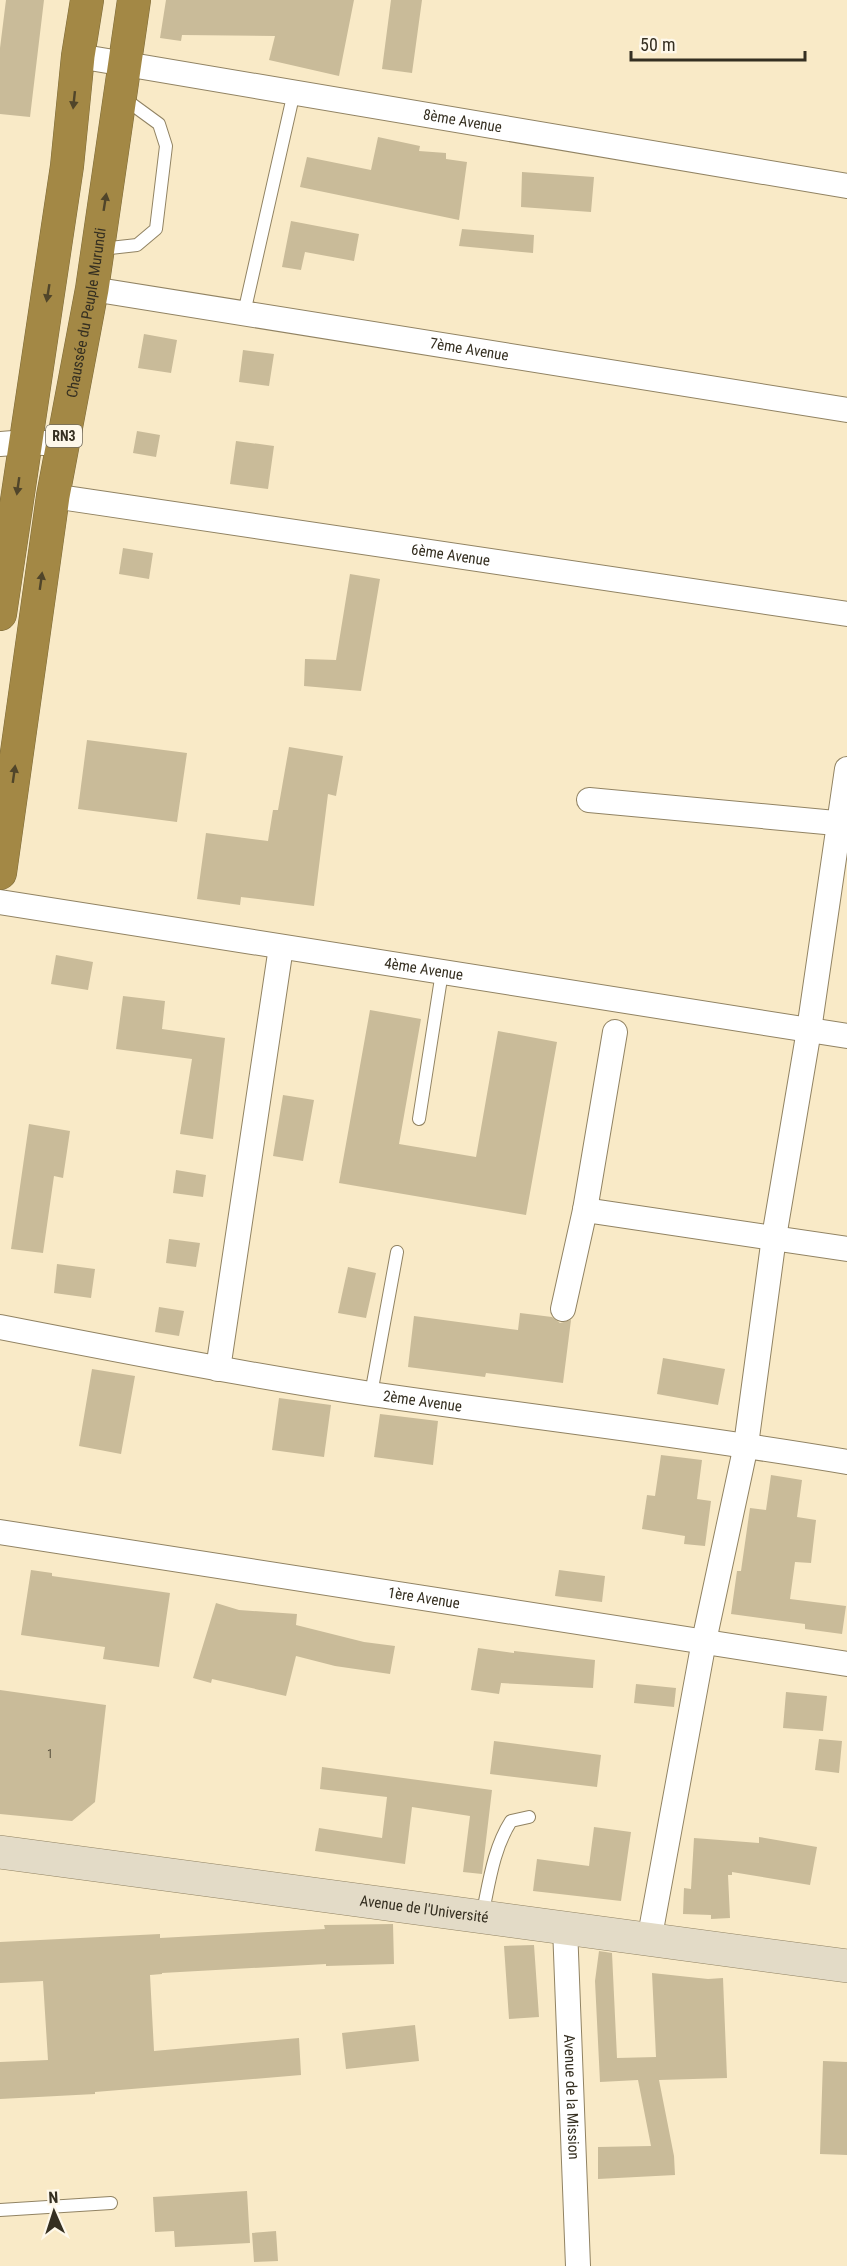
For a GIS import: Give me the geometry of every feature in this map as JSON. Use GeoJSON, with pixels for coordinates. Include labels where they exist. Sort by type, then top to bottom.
{"type":"FeatureCollection","features":[{"type":"Feature","properties":{"kind":"highway","name":"RN3"},"geometry":{"type":"LineString","coordinates":[[0,614],[13,443],[67,166],[78,56],[87,0]]}},
{"type":"Feature","properties":{"kind":"highway","name":"Chaussée du Peuple Murundi"},"geometry":{"type":"LineString","coordinates":[[0,873],[53,496],[92,289],[134,0]]}},
{"type":"Feature","properties":{"kind":"street","name":"8ème Avenue"},"geometry":{"type":"LineString","coordinates":[[78,56],[847,186]]}},
{"type":"Feature","properties":{"kind":"street","name":"7ème Avenue"},"geometry":{"type":"LineString","coordinates":[[92,289],[847,410]]}},
{"type":"Feature","properties":{"kind":"street"},"geometry":{"type":"LineString","coordinates":[[13,443],[62,444]]}},
{"type":"Feature","properties":{"kind":"street","name":"6ème Avenue"},"geometry":{"type":"LineString","coordinates":[[53,496],[847,614]]}},
{"type":"Feature","properties":{"kind":"street"},"geometry":{"type":"LineString","coordinates":[[649,1941],[704,1641],[746,1445],[774,1237],[844,824],[847,769]]}},
{"type":"Feature","properties":{"kind":"street"},"geometry":{"type":"LineString","coordinates":[[589,800],[844,824]]}},
{"type":"Feature","properties":{"kind":"street","name":"4ème Avenue"},"geometry":{"type":"LineString","coordinates":[[0,902],[847,1036]]}},
{"type":"Feature","properties":{"kind":"street"},"geometry":{"type":"LineString","coordinates":[[218,1369],[281,947]]}},
{"type":"Feature","properties":{"kind":"street"},"geometry":{"type":"LineString","coordinates":[[563,1309],[585,1210],[615,1032]]}},
{"type":"Feature","properties":{"kind":"street"},"geometry":{"type":"LineString","coordinates":[[585,1210],[847,1249]]}},
{"type":"Feature","properties":{"kind":"street","name":"2ème Avenue"},"geometry":{"type":"LineString","coordinates":[[0,1327],[218,1369],[371,1394],[746,1445],[847,1462]]}},
{"type":"Feature","properties":{"kind":"street","name":"1ère Avenue"},"geometry":{"type":"LineString","coordinates":[[0,1532],[847,1664]]}},
{"type":"Feature","properties":{"kind":"street","name":"Avenue de l'Université"},"geometry":{"type":"LineString","coordinates":[[0,1852],[847,1966]]}},
{"type":"Feature","properties":{"kind":"street","name":"Avenue de la Mission"},"geometry":{"type":"LineString","coordinates":[[565,1927],[578,2266]]}},
{"type":"Feature","properties":{"kind":"lane"},"geometry":{"type":"LineString","coordinates":[[244,313],[294,92]]}},
{"type":"Feature","properties":{"kind":"lane"},"geometry":{"type":"LineString","coordinates":[[98,250],[137,245],[156,229],[166,146],[159,124],[121,97]]}},
{"type":"Feature","properties":{"kind":"lane"},"geometry":{"type":"LineString","coordinates":[[420,1119],[442,972]]}},
{"type":"Feature","properties":{"kind":"lane"},"geometry":{"type":"LineString","coordinates":[[371,1394],[397,1252]]}},
{"type":"Feature","properties":{"kind":"lane"},"geometry":{"type":"LineString","coordinates":[[482,1916],[503,1833],[511,1821],[529,1817]]}},
{"type":"Feature","properties":{"kind":"lane"},"geometry":{"type":"LineString","coordinates":[[0,2210],[111,2203]]}},
{"type":"Feature","properties":{"kind":"building"},"geometry":{"type":"Polygon","coordinates":[[[6,0],[44,0],[30,117],[0,114],[0,48],[6,0]]]}},
{"type":"Feature","properties":{"kind":"building"},"geometry":{"type":"Polygon","coordinates":[[[166,0],[354,0],[339,76],[269,60],[275,36],[182,35],[181,41],[160,38],[166,0]]]}},
{"type":"Feature","properties":{"kind":"building"},"geometry":{"type":"Polygon","coordinates":[[[391,0],[422,0],[412,73],[382,69],[391,0]]]}},
{"type":"Feature","properties":{"kind":"building"},"geometry":{"type":"Polygon","coordinates":[[[378,137],[420,146],[419,151],[446,153],[446,159],[467,162],[459,220],[300,187],[307,157],[371,170],[378,137]]]}},
{"type":"Feature","properties":{"kind":"building"},"geometry":{"type":"Polygon","coordinates":[[[522,172],[594,177],[591,212],[521,207],[522,172]]]}},
{"type":"Feature","properties":{"kind":"building"},"geometry":{"type":"Polygon","coordinates":[[[291,221],[359,234],[354,261],[305,252],[301,270],[282,267],[291,221]]]}},
{"type":"Feature","properties":{"kind":"building"},"geometry":{"type":"Polygon","coordinates":[[[462,229],[534,235],[533,253],[459,246],[462,229]]]}},
{"type":"Feature","properties":{"kind":"building"},"geometry":{"type":"Polygon","coordinates":[[[144,334],[177,340],[171,373],[138,368],[144,334]]]}},
{"type":"Feature","properties":{"kind":"building"},"geometry":{"type":"Polygon","coordinates":[[[243,350],[274,354],[269,386],[239,382],[243,350]]]}},
{"type":"Feature","properties":{"kind":"building"},"geometry":{"type":"Polygon","coordinates":[[[137,431],[160,435],[156,457],[133,453],[137,431]]]}},
{"type":"Feature","properties":{"kind":"building"},"geometry":{"type":"Polygon","coordinates":[[[236,441],[274,446],[268,489],[230,484],[236,441]]]}},
{"type":"Feature","properties":{"kind":"building"},"geometry":{"type":"Polygon","coordinates":[[[123,548],[153,553],[149,579],[119,574],[123,548]]]}},
{"type":"Feature","properties":{"kind":"building"},"geometry":{"type":"Polygon","coordinates":[[[350,574],[380,579],[361,691],[304,686],[305,659],[336,660],[350,574]]]}},
{"type":"Feature","properties":{"kind":"building"},"geometry":{"type":"Polygon","coordinates":[[[87,740],[187,753],[177,822],[78,809],[87,740]]]}},
{"type":"Feature","properties":{"kind":"building"},"geometry":{"type":"Polygon","coordinates":[[[289,747],[343,756],[336,796],[328,794],[314,906],[241,897],[240,905],[197,899],[206,833],[268,841],[273,810],[278,810],[289,747]]]}},
{"type":"Feature","properties":{"kind":"building"},"geometry":{"type":"Polygon","coordinates":[[[56,955],[93,962],[88,990],[51,984],[56,955]]]}},
{"type":"Feature","properties":{"kind":"building"},"geometry":{"type":"Polygon","coordinates":[[[123,996],[165,1001],[162,1029],[225,1038],[213,1139],[180,1134],[192,1059],[116,1049],[123,996]]]}},
{"type":"Feature","properties":{"kind":"building"},"geometry":{"type":"Polygon","coordinates":[[[370,1010],[421,1019],[399,1144],[476,1157],[498,1031],[557,1042],[526,1215],[339,1183],[370,1010]]]}},
{"type":"Feature","properties":{"kind":"building"},"geometry":{"type":"Polygon","coordinates":[[[283,1095],[314,1100],[303,1161],[273,1156],[283,1095]]]}},
{"type":"Feature","properties":{"kind":"building"},"geometry":{"type":"Polygon","coordinates":[[[29,1124],[70,1131],[63,1178],[54,1176],[43,1253],[11,1249],[29,1124]]]}},
{"type":"Feature","properties":{"kind":"building"},"geometry":{"type":"Polygon","coordinates":[[[176,1170],[206,1175],[203,1197],[173,1193],[176,1170]]]}},
{"type":"Feature","properties":{"kind":"building"},"geometry":{"type":"Polygon","coordinates":[[[169,1239],[200,1243],[196,1267],[166,1263],[169,1239]]]}},
{"type":"Feature","properties":{"kind":"building"},"geometry":{"type":"Polygon","coordinates":[[[57,1264],[95,1269],[91,1298],[54,1293],[57,1264]]]}},
{"type":"Feature","properties":{"kind":"building"},"geometry":{"type":"Polygon","coordinates":[[[348,1267],[376,1273],[366,1318],[338,1313],[348,1267]]]}},
{"type":"Feature","properties":{"kind":"building"},"geometry":{"type":"Polygon","coordinates":[[[159,1307],[184,1311],[179,1336],[155,1332],[159,1307]]]}},
{"type":"Feature","properties":{"kind":"building"},"geometry":{"type":"Polygon","coordinates":[[[520,1313],[552,1317],[560,1323],[571,1320],[563,1383],[486,1373],[485,1377],[408,1367],[414,1316],[518,1330],[520,1313]]]}},
{"type":"Feature","properties":{"kind":"building"},"geometry":{"type":"Polygon","coordinates":[[[663,1358],[725,1369],[718,1405],[657,1394],[663,1358]]]}},
{"type":"Feature","properties":{"kind":"building"},"geometry":{"type":"Polygon","coordinates":[[[92,1369],[135,1376],[121,1454],[79,1446],[92,1369]]]}},
{"type":"Feature","properties":{"kind":"building"},"geometry":{"type":"Polygon","coordinates":[[[279,1398],[331,1405],[324,1457],[272,1450],[279,1398]]]}},
{"type":"Feature","properties":{"kind":"building"},"geometry":{"type":"Polygon","coordinates":[[[380,1414],[438,1421],[433,1465],[374,1457],[380,1414]]]}},
{"type":"Feature","properties":{"kind":"building"},"geometry":{"type":"Polygon","coordinates":[[[661,1455],[702,1460],[697,1499],[711,1501],[705,1546],[684,1544],[685,1536],[642,1529],[647,1495],[655,1496],[661,1455]]]}},
{"type":"Feature","properties":{"kind":"building"},"geometry":{"type":"Polygon","coordinates":[[[771,1475],[802,1480],[797,1517],[816,1520],[811,1563],[795,1562],[790,1599],[846,1606],[842,1634],[805,1629],[805,1624],[731,1614],[737,1571],[741,1571],[750,1508],[766,1510],[771,1475]]]}},
{"type":"Feature","properties":{"kind":"building"},"geometry":{"type":"Polygon","coordinates":[[[31,1570],[52,1573],[52,1576],[170,1593],[159,1667],[103,1659],[105,1647],[21,1635],[31,1570]]]}},
{"type":"Feature","properties":{"kind":"building"},"geometry":{"type":"Polygon","coordinates":[[[559,1570],[605,1576],[602,1602],[555,1596],[559,1570]]]}},
{"type":"Feature","properties":{"kind":"building"},"geometry":{"type":"Polygon","coordinates":[[[216,1603],[239,1610],[297,1614],[296,1625],[364,1642],[395,1646],[390,1674],[335,1666],[296,1656],[286,1696],[212,1679],[211,1683],[193,1678],[216,1603]]]}},
{"type":"Feature","properties":{"kind":"building"},"geometry":{"type":"Polygon","coordinates":[[[478,1648],[595,1660],[593,1688],[501,1683],[499,1694],[471,1690],[478,1648]]]}},
{"type":"Feature","properties":{"kind":"building"},"geometry":{"type":"Polygon","coordinates":[[[636,1684],[676,1688],[674,1707],[634,1703],[636,1684]]]}},
{"type":"Feature","properties":{"kind":"building"},"geometry":{"type":"Polygon","coordinates":[[[0,1690],[106,1705],[95,1802],[72,1821],[0,1814],[0,1690]]]}},
{"type":"Feature","properties":{"kind":"building"},"geometry":{"type":"Polygon","coordinates":[[[786,1692],[827,1696],[823,1731],[783,1728],[786,1692]]]}},
{"type":"Feature","properties":{"kind":"building"},"geometry":{"type":"Polygon","coordinates":[[[819,1739],[842,1741],[839,1773],[815,1770],[819,1739]]]}},
{"type":"Feature","properties":{"kind":"building"},"geometry":{"type":"Polygon","coordinates":[[[494,1741],[601,1755],[597,1787],[490,1774],[494,1741]]]}},
{"type":"Feature","properties":{"kind":"building"},"geometry":{"type":"Polygon","coordinates":[[[322,1767],[492,1790],[482,1874],[463,1872],[470,1816],[412,1807],[405,1864],[315,1851],[319,1828],[382,1838],[387,1797],[320,1789],[322,1767]]]}},
{"type":"Feature","properties":{"kind":"building"},"geometry":{"type":"Polygon","coordinates":[[[594,1827],[631,1832],[621,1901],[533,1891],[537,1859],[589,1866],[594,1827]]]}},
{"type":"Feature","properties":{"kind":"building"},"geometry":{"type":"Polygon","coordinates":[[[759,1837],[817,1847],[810,1885],[732,1872],[732,1875],[728,1875],[730,1918],[711,1919],[711,1915],[683,1914],[684,1888],[691,1889],[694,1838],[759,1843],[759,1837]]]}},
{"type":"Feature","properties":{"kind":"building"},"geometry":{"type":"Polygon","coordinates":[[[393,1924],[394,1964],[326,1966],[326,1964],[150,1975],[154,2051],[299,2038],[301,2075],[95,2092],[95,2094],[0,2099],[0,2062],[48,2060],[43,1981],[0,1983],[0,1942],[160,1934],[160,1938],[325,1929],[324,1925],[393,1924]]]}},
{"type":"Feature","properties":{"kind":"building"},"geometry":{"type":"Polygon","coordinates":[[[534,1945],[539,2017],[509,2019],[504,1946],[534,1945]]]}},
{"type":"Feature","properties":{"kind":"building"},"geometry":{"type":"Polygon","coordinates":[[[599,1951],[612,1953],[617,2058],[656,2057],[652,1973],[708,1979],[723,1978],[727,2078],[659,2080],[674,2156],[675,2175],[598,2179],[598,2147],[651,2146],[638,2080],[600,2082],[595,1981],[599,1951]]]}},
{"type":"Feature","properties":{"kind":"building"},"geometry":{"type":"Polygon","coordinates":[[[415,2025],[419,2061],[346,2069],[342,2033],[415,2025]]]}},
{"type":"Feature","properties":{"kind":"building"},"geometry":{"type":"Polygon","coordinates":[[[823,2061],[847,2062],[847,2155],[820,2154],[823,2061]]]}},
{"type":"Feature","properties":{"kind":"building"},"geometry":{"type":"Polygon","coordinates":[[[247,2191],[250,2243],[175,2247],[174,2231],[155,2232],[153,2197],[247,2191]]]}},
{"type":"Feature","properties":{"kind":"building"},"geometry":{"type":"Polygon","coordinates":[[[276,2231],[278,2261],[254,2262],[252,2233],[276,2231]]]}}]}
